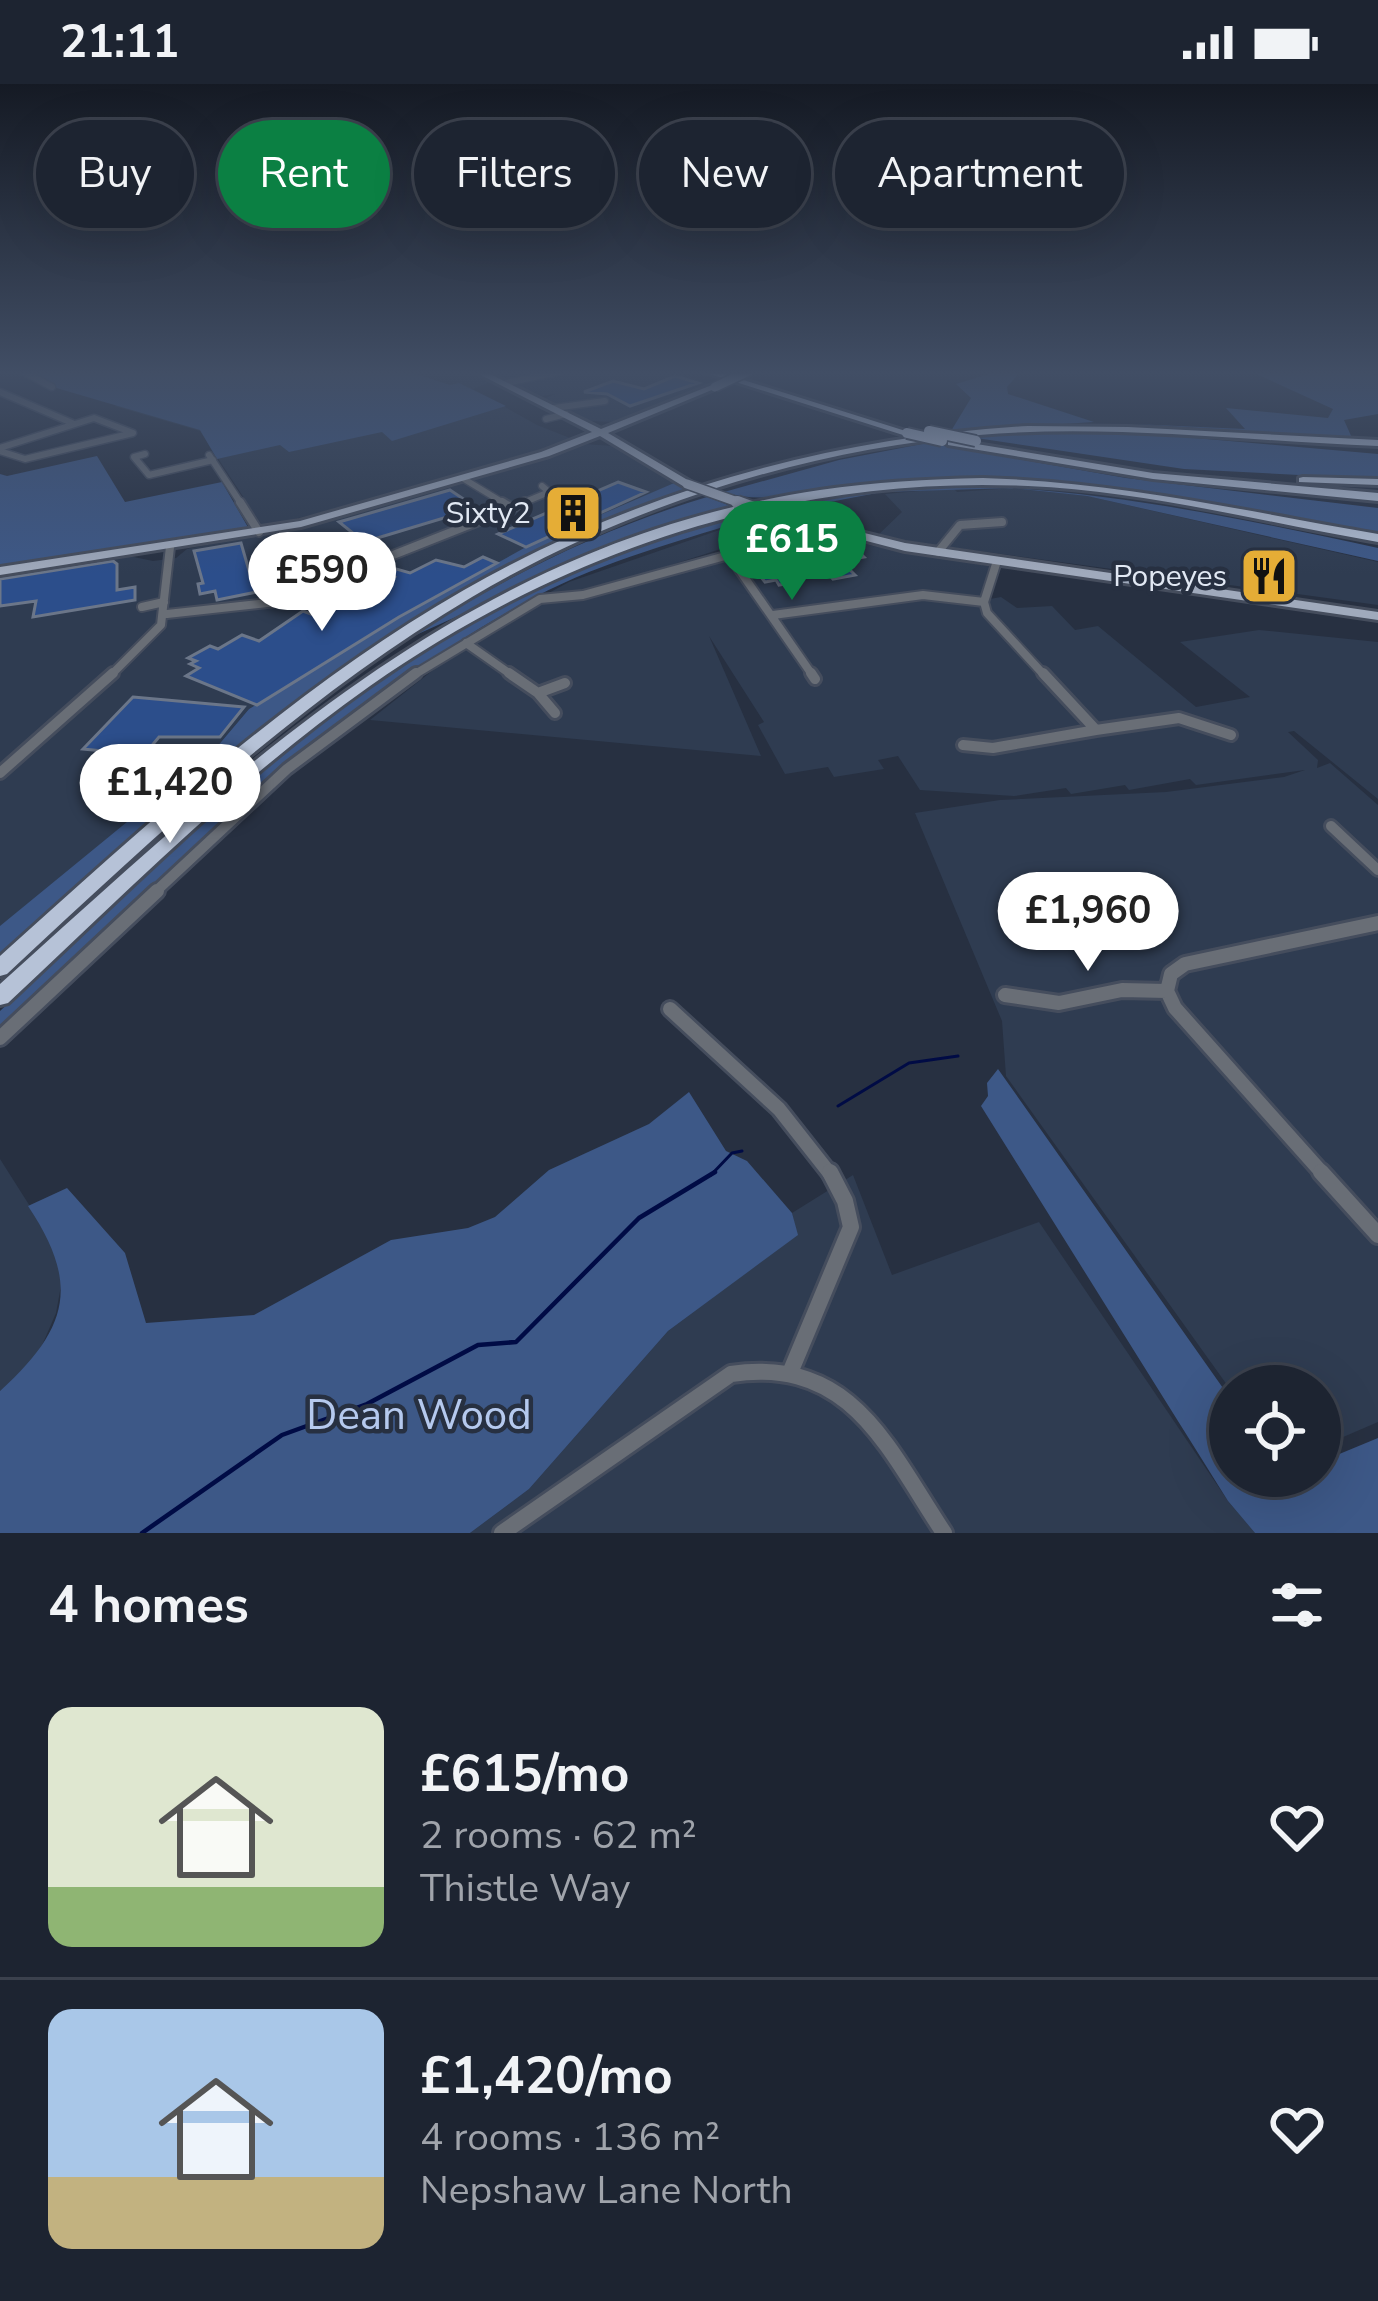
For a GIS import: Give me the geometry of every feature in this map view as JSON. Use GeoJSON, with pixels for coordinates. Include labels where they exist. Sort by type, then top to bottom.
{"type":"FeatureCollection","features":[{"type":"Feature","properties":{"kind":"highway"},"geometry":{"type":"LineString","coordinates":[[933,439],[1154,479],[1378,493]]}},
{"type":"Feature","properties":{"kind":"highway"},"geometry":{"type":"LineString","coordinates":[[0,968],[320,694],[470,592],[557,550],[716,489],[877,447],[948,439]]}},
{"type":"Feature","properties":{"kind":"highway"},"geometry":{"type":"LineString","coordinates":[[962,439],[1154,471],[1378,493]]}},
{"type":"Feature","properties":{"kind":"highway"},"geometry":{"type":"LineString","coordinates":[[1259,439],[1378,447]]}},
{"type":"Feature","properties":{"kind":"highway"},"geometry":{"type":"LineString","coordinates":[[0,997],[273,754],[366,681],[501,601],[656,531],[767,500],[897,482],[1053,484],[1378,542]]}},
{"type":"Feature","properties":{"kind":"main road"},"geometry":{"type":"LineString","coordinates":[[0,571],[259,532],[464,479],[586,439]]}},
{"type":"Feature","properties":{"kind":"main road"},"geometry":{"type":"LineString","coordinates":[[610,439],[687,484],[759,510],[938,552],[1378,612]]}},
{"type":"Feature","properties":{"kind":"main road"},"geometry":{"type":"LineString","coordinates":[[569,445],[621,445]]}},
{"type":"Feature","properties":{"kind":"street"},"geometry":{"type":"LineString","coordinates":[[0,449],[29,439]]}},
{"type":"Feature","properties":{"kind":"street"},"geometry":{"type":"LineString","coordinates":[[0,449],[25,459],[110,439]]}},
{"type":"Feature","properties":{"kind":"street"},"geometry":{"type":"LineString","coordinates":[[145,454],[134,457],[152,478],[211,457],[259,532]]}},
{"type":"Feature","properties":{"kind":"street"},"geometry":{"type":"LineString","coordinates":[[464,479],[512,508]]}},
{"type":"Feature","properties":{"kind":"street"},"geometry":{"type":"LineString","coordinates":[[142,607],[264,607],[304,599],[382,559],[549,492],[542,486]]}},
{"type":"Feature","properties":{"kind":"street"},"geometry":{"type":"LineString","coordinates":[[0,1038],[287,769],[378,698],[466,643],[541,599],[584,596],[729,555],[817,522],[849,524]]}},
{"type":"Feature","properties":{"kind":"street"},"geometry":{"type":"LineString","coordinates":[[938,552],[959,525],[996,524]]}},
{"type":"Feature","properties":{"kind":"street"},"geometry":{"type":"LineString","coordinates":[[0,773],[6,762],[100,680],[142,651],[166,608],[163,574],[170,547]]}},
{"type":"Feature","properties":{"kind":"street"},"geometry":{"type":"LineString","coordinates":[[729,555],[814,679]]}},
{"type":"Feature","properties":{"kind":"street"},"geometry":{"type":"LineString","coordinates":[[997,561],[984,602],[987,613],[1096,730]]}},
{"type":"Feature","properties":{"kind":"street"},"geometry":{"type":"LineString","coordinates":[[773,615],[923,595],[984,602]]}},
{"type":"Feature","properties":{"kind":"street"},"geometry":{"type":"LineString","coordinates":[[466,643],[538,693],[554,712]]}},
{"type":"Feature","properties":{"kind":"street"},"geometry":{"type":"LineString","coordinates":[[538,693],[566,683]]}},
{"type":"Feature","properties":{"kind":"street"},"geometry":{"type":"LineString","coordinates":[[963,745],[993,748],[1179,718],[1231,735]]}},
{"type":"Feature","properties":{"kind":"street"},"geometry":{"type":"LineString","coordinates":[[1331,826],[1378,871]]}},
{"type":"Feature","properties":{"kind":"street"},"geometry":{"type":"LineString","coordinates":[[1378,923],[1185,964],[1171,974],[1166,991],[1175,1008],[1378,1234]]}},
{"type":"Feature","properties":{"kind":"street"},"geometry":{"type":"LineString","coordinates":[[1005,994],[1059,1003],[1122,990],[1166,991]]}},
{"type":"Feature","properties":{"kind":"street"},"geometry":{"type":"LineString","coordinates":[[670,1010],[719,1048],[827,1165],[851,1207],[851,1227],[792,1368]]}},
{"type":"Feature","properties":{"kind":"street"},"geometry":{"type":"LineString","coordinates":[[502,1533],[731,1374],[751,1368],[792,1368],[820,1379],[846,1398],[944,1533]]}},
{"type":"Feature","properties":{"kind":"shaded area"},"geometry":{"type":"Polygon","coordinates":[[[205,439],[575,440],[410,490],[263,527],[205,439]]]}},
{"type":"Feature","properties":{"kind":"shaded area"},"geometry":{"type":"Polygon","coordinates":[[[584,444],[613,446],[674,483],[458,582],[249,709],[188,781],[0,927],[0,576],[129,556],[153,561],[176,558],[187,549],[346,516],[584,444]]]}},
{"type":"Feature","properties":{"kind":"shaded area"},"geometry":{"type":"Polygon","coordinates":[[[953,488],[957,492],[1012,488],[1087,496],[1378,562],[1378,605],[876,537],[902,512],[885,494],[953,488]]]}},
{"type":"Feature","properties":{"kind":"shaded area"},"geometry":{"type":"Polygon","coordinates":[[[760,516],[783,529],[671,565],[673,572],[814,529],[873,546],[999,568],[990,599],[1001,597],[1017,608],[1052,606],[1075,630],[1098,626],[1196,707],[1250,697],[1180,642],[1259,630],[1378,642],[1378,799],[1294,731],[1288,732],[1318,760],[1317,768],[1330,763],[1378,805],[1378,1422],[1341,1438],[1341,1365],[1213,1365],[1006,1076],[1002,1021],[915,813],[1000,800],[1166,792],[1284,777],[1305,770],[1196,785],[1190,779],[1129,790],[1125,785],[1071,794],[1066,788],[1014,796],[920,790],[898,756],[878,760],[884,769],[834,777],[828,767],[785,774],[758,725],[764,722],[709,636],[761,756],[370,720],[490,625],[569,582],[760,516]]]}},
{"type":"Feature","properties":{"kind":"shaded area"},"geometry":{"type":"Polygon","coordinates":[[[0,1159],[52,1241],[63,1275],[56,1313],[37,1357],[0,1391],[0,1159]]]}},
{"type":"Feature","properties":{"kind":"shaded area"},"geometry":{"type":"Polygon","coordinates":[[[853,1175],[892,1275],[1039,1222],[1209,1473],[1209,1497],[1225,1497],[1255,1533],[470,1533],[529,1489],[668,1331],[797,1235],[792,1213],[853,1175]]]}},
{"type":"Feature","properties":{"kind":"green space"},"geometry":{"type":"Polygon","coordinates":[[[205,439],[351,439],[289,452],[280,445],[217,459],[205,439]]]}},
{"type":"Feature","properties":{"kind":"green space"},"geometry":{"type":"Polygon","coordinates":[[[981,439],[1202,439],[1378,454],[1378,479],[1184,469],[981,439]]]}},
{"type":"Feature","properties":{"kind":"green space"},"geometry":{"type":"Polygon","coordinates":[[[927,443],[1126,478],[1378,508],[1378,535],[1188,500],[1045,482],[916,479],[777,497],[724,492],[839,460],[927,443]]]}},
{"type":"Feature","properties":{"kind":"green space"},"geometry":{"type":"Polygon","coordinates":[[[97,456],[125,502],[222,482],[249,529],[0,567],[0,474],[97,456]]]}},
{"type":"Feature","properties":{"kind":"green space"},"geometry":{"type":"Polygon","coordinates":[[[674,483],[692,492],[492,576],[340,669],[223,761],[0,958],[0,926],[177,781],[188,781],[249,709],[526,547],[674,483]]]}},
{"type":"Feature","properties":{"kind":"green space"},"geometry":{"type":"Polygon","coordinates":[[[924,485],[1009,488],[882,492],[783,511],[766,506],[924,485]]]}},
{"type":"Feature","properties":{"kind":"green space"},"geometry":{"type":"Polygon","coordinates":[[[1020,489],[1096,496],[1152,504],[1264,524],[1378,548],[1378,561],[1087,496],[1020,489]]]}},
{"type":"Feature","properties":{"kind":"green space"},"geometry":{"type":"Polygon","coordinates":[[[707,497],[731,506],[609,548],[407,639],[552,558],[628,524],[707,497]]]}},
{"type":"Feature","properties":{"kind":"green space"},"geometry":{"type":"Polygon","coordinates":[[[744,511],[758,516],[617,561],[535,597],[389,689],[254,797],[0,1033],[0,1011],[205,820],[368,688],[464,628],[541,588],[661,538],[744,511]]]}},
{"type":"Feature","properties":{"kind":"green space"},"geometry":{"type":"Polygon","coordinates":[[[998,1069],[1209,1368],[1209,1471],[981,1106],[988,1096],[987,1083],[998,1069]]]}},
{"type":"Feature","properties":{"kind":"green space","name":"Dean Wood"},"geometry":{"type":"Polygon","coordinates":[[[689,1092],[726,1151],[747,1161],[792,1213],[798,1235],[668,1331],[529,1489],[470,1533],[0,1533],[0,1391],[41,1347],[59,1305],[56,1260],[28,1206],[67,1188],[125,1253],[146,1323],[254,1315],[391,1240],[468,1228],[495,1217],[549,1170],[649,1124],[689,1092]]]}},
{"type":"Feature","properties":{"kind":"green space"},"geometry":{"type":"Polygon","coordinates":[[[1378,1438],[1378,1533],[1255,1533],[1225,1497],[1341,1497],[1341,1453],[1378,1438]]]}},
{"type":"Feature","properties":{"kind":"building","name":"Sixty2"},"geometry":{"type":"Polygon","coordinates":[[[618,482],[646,492],[526,547],[498,534],[618,482]]]}},
{"type":"Feature","properties":{"kind":"building"},"geometry":{"type":"Polygon","coordinates":[[[450,490],[477,508],[364,542],[339,522],[450,490]]]}},
{"type":"Feature","properties":{"kind":"building"},"geometry":{"type":"Polygon","coordinates":[[[241,543],[250,574],[304,563],[311,581],[217,600],[215,591],[200,594],[198,584],[203,583],[194,551],[241,543]]]}},
{"type":"Feature","properties":{"kind":"building"},"geometry":{"type":"Polygon","coordinates":[[[852,545],[864,557],[841,561],[855,575],[833,579],[825,570],[792,575],[798,582],[779,585],[776,580],[765,582],[752,566],[761,564],[757,559],[852,545]]]}},
{"type":"Feature","properties":{"kind":"building"},"geometry":{"type":"Polygon","coordinates":[[[483,557],[497,563],[257,705],[186,676],[199,668],[188,658],[210,646],[218,649],[242,635],[259,641],[303,611],[311,614],[332,602],[341,606],[369,592],[394,577],[383,573],[393,568],[410,573],[436,560],[464,567],[483,557]]]}},
{"type":"Feature","properties":{"kind":"building"},"geometry":{"type":"Polygon","coordinates":[[[113,561],[117,590],[135,587],[135,600],[33,617],[36,601],[0,606],[0,579],[113,561]]]}},
{"type":"Feature","properties":{"kind":"building"},"geometry":{"type":"Polygon","coordinates":[[[133,697],[244,707],[220,737],[159,737],[144,755],[83,749],[133,697]]]}},
{"type":"Feature","properties":{"kind":"waterway"},"geometry":{"type":"LineString","coordinates":[[838,1106],[909,1063],[958,1056]]}},
{"type":"Feature","properties":{"kind":"waterway"},"geometry":{"type":"LineString","coordinates":[[712,1174],[732,1153],[742,1151]]}},
{"type":"Feature","properties":{"kind":"waterway"},"geometry":{"type":"LineString","coordinates":[[142,1533],[282,1435],[367,1404],[478,1345],[516,1342],[639,1218],[712,1174]]}},
{"type":"Feature","properties":{"kind":"place","name":"Sixty2"},"geometry":{"type":"Point","coordinates":[573,513]}},
{"type":"Feature","properties":{"kind":"place","name":"Popeyes"},"geometry":{"type":"Point","coordinates":[1269,576]}}]}
